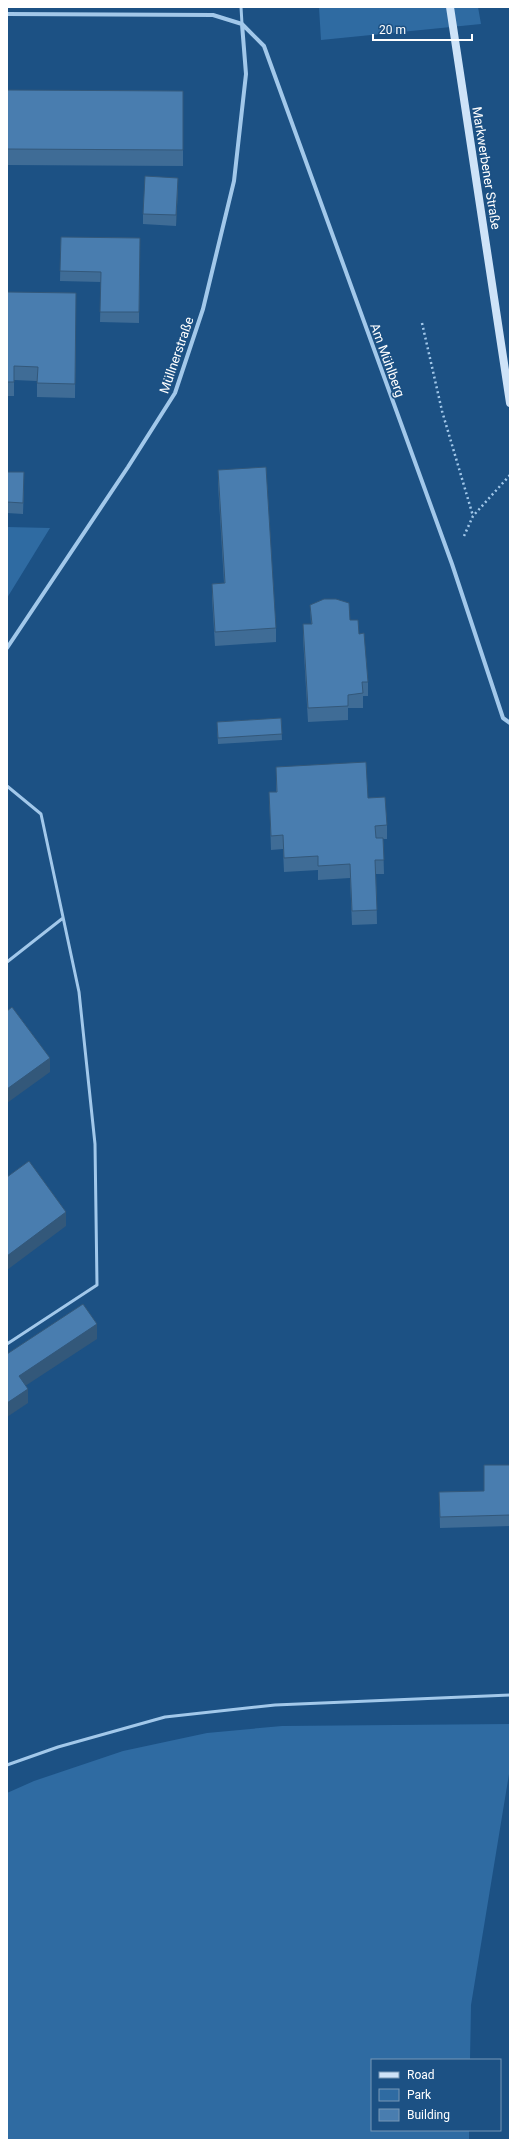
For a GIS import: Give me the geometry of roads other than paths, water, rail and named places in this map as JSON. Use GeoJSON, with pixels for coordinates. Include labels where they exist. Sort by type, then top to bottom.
{"type":"FeatureCollection","features":[{"type":"Feature","properties":{"kind":"main road","name":"Markwerbener Straße"},"geometry":{"type":"LineString","coordinates":[[450,7],[510,403]]}},
{"type":"Feature","properties":{"kind":"street"},"geometry":{"type":"LineString","coordinates":[[7,14],[213,15],[242,24]]}},
{"type":"Feature","properties":{"kind":"street","name":"Am Mühlberg"},"geometry":{"type":"LineString","coordinates":[[242,24],[264,46],[452,564],[503,718],[510,723]]}},
{"type":"Feature","properties":{"kind":"street","name":"Müllnerstraße"},"geometry":{"type":"LineString","coordinates":[[7,648],[128,468],[175,393],[203,309],[234,181],[246,74],[242,24]]}},
{"type":"Feature","properties":{"kind":"lane"},"geometry":{"type":"LineString","coordinates":[[241,7],[242,24]]}},
{"type":"Feature","properties":{"kind":"lane"},"geometry":{"type":"LineString","coordinates":[[7,786],[41,814],[79,992],[95,1144],[97,1285],[7,1344]]}},
{"type":"Feature","properties":{"kind":"lane"},"geometry":{"type":"LineString","coordinates":[[7,962],[64,918]]}},
{"type":"Feature","properties":{"kind":"lane"},"geometry":{"type":"LineString","coordinates":[[7,1765],[58,1747],[165,1717],[275,1705],[510,1695]]}}]}
